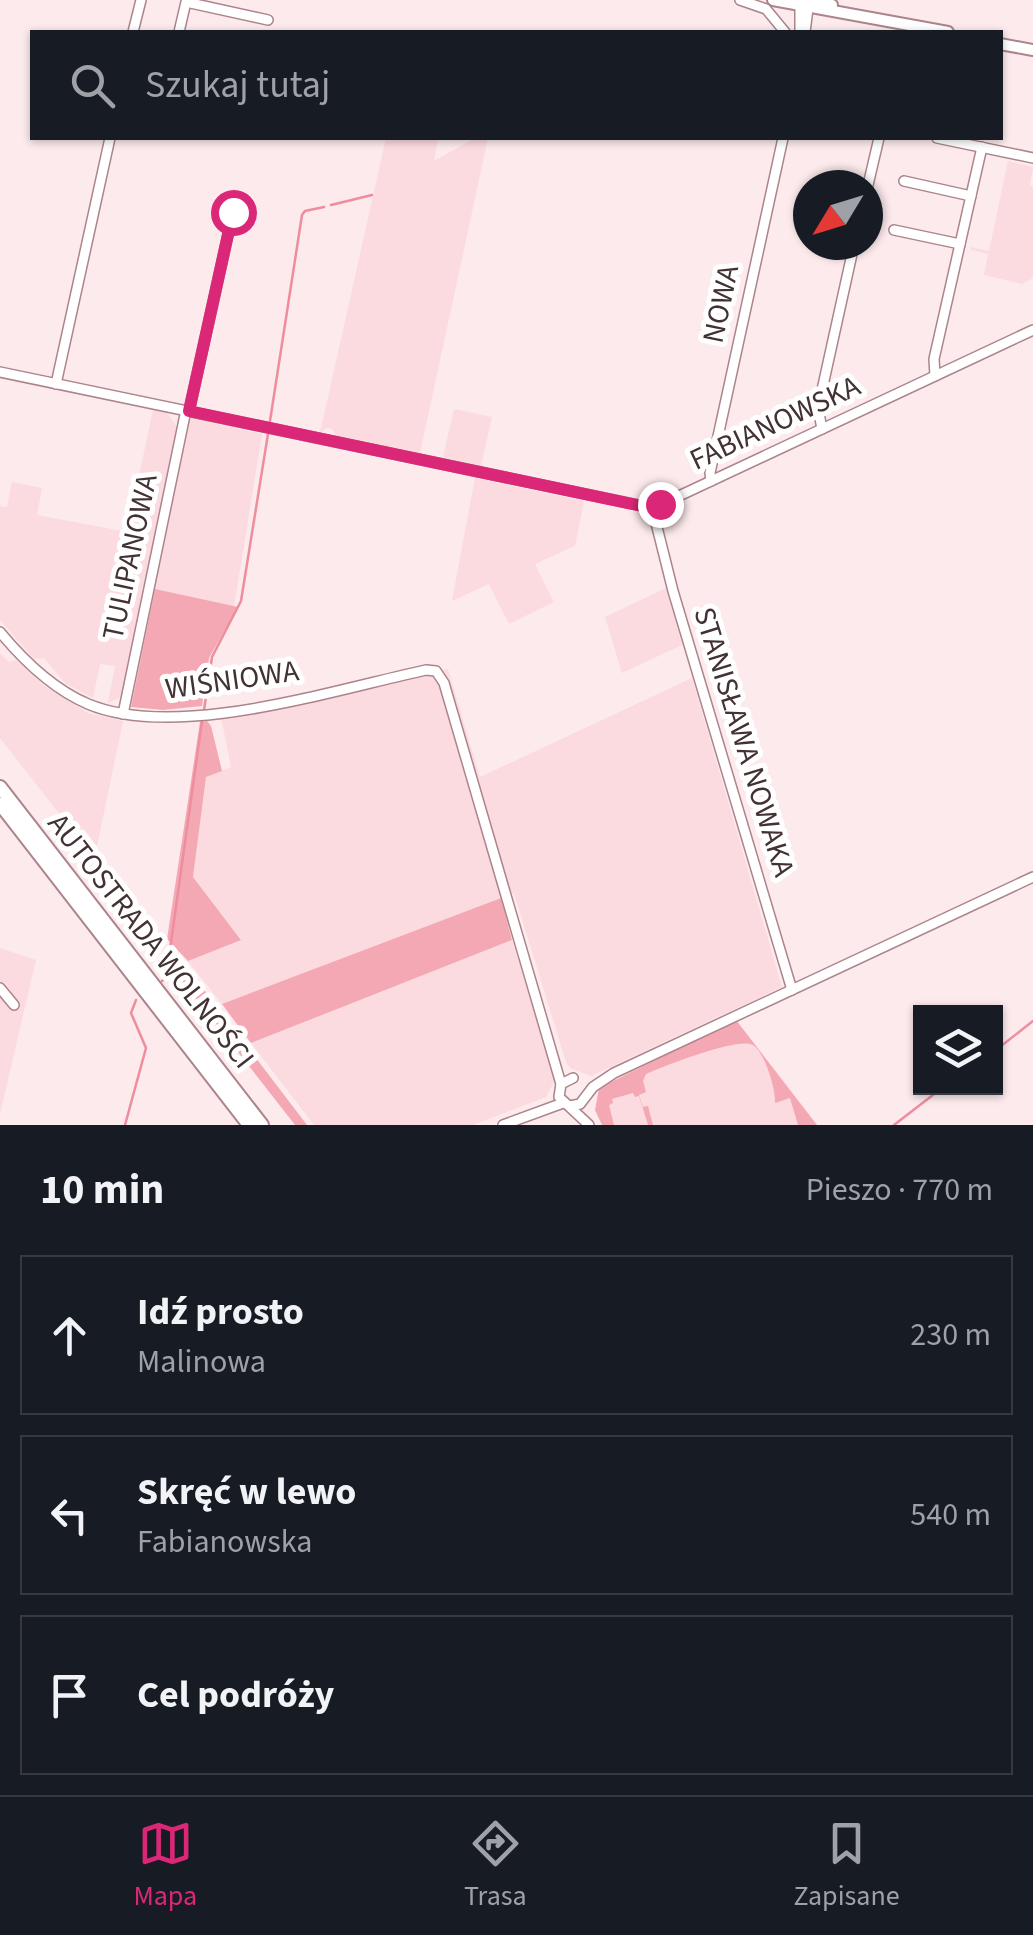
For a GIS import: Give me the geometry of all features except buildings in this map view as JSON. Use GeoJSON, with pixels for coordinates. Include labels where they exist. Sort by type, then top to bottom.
{"type":"FeatureCollection","features":[{"type":"Feature","properties":{"kind":"highway","name":"AUTOSTRADA WOLNOŚCI"},"geometry":{"type":"LineString","coordinates":[[0,787],[262,1125]]}},
{"type":"Feature","properties":{"kind":"highway","name":"AUTOSTRADA WOLNOŚCI"},"geometry":{"type":"LineString","coordinates":[[0,804],[248,1125]]}},
{"type":"Feature","properties":{"kind":"main road"},"geometry":{"type":"LineString","coordinates":[[773,0],[938,30]]}},
{"type":"Feature","properties":{"kind":"main road"},"geometry":{"type":"LineString","coordinates":[[1003,45],[1033,50]]}},
{"type":"Feature","properties":{"kind":"street"},"geometry":{"type":"LineString","coordinates":[[134,30],[141,0]]}},
{"type":"Feature","properties":{"kind":"street"},"geometry":{"type":"LineString","coordinates":[[740,0],[766,8],[784,30]]}},
{"type":"Feature","properties":{"kind":"street"},"geometry":{"type":"LineString","coordinates":[[179,30],[186,2],[268,20]]}},
{"type":"Feature","properties":{"kind":"street"},"geometry":{"type":"LineString","coordinates":[[802,30],[805,3]]}},
{"type":"Feature","properties":{"kind":"street"},"geometry":{"type":"LineString","coordinates":[[56,384],[110,140]]}},
{"type":"Feature","properties":{"kind":"street","name":"NOWA"},"geometry":{"type":"LineString","coordinates":[[711,480],[783,140]]}},
{"type":"Feature","properties":{"kind":"street"},"geometry":{"type":"LineString","coordinates":[[871,170],[878,140]]}},
{"type":"Feature","properties":{"kind":"street"},"geometry":{"type":"LineString","coordinates":[[947,140],[1033,158]]}},
{"type":"Feature","properties":{"kind":"street"},"geometry":{"type":"LineString","coordinates":[[934,376],[982,147]]}},
{"type":"Feature","properties":{"kind":"street"},"geometry":{"type":"LineString","coordinates":[[904,182],[972,196]]}},
{"type":"Feature","properties":{"kind":"street","name":"TULIPANOWA"},"geometry":{"type":"LineString","coordinates":[[123,714],[233,212]]}},
{"type":"Feature","properties":{"kind":"street"},"geometry":{"type":"LineString","coordinates":[[894,230],[960,244]]}},
{"type":"Feature","properties":{"kind":"street"},"geometry":{"type":"LineString","coordinates":[[822,429],[818,408],[851,260]]}},
{"type":"Feature","properties":{"kind":"street","name":"FABIANOWSKA"},"geometry":{"type":"LineString","coordinates":[[652,507],[1033,330]]}},
{"type":"Feature","properties":{"kind":"street"},"geometry":{"type":"LineString","coordinates":[[0,372],[652,507]]}},
{"type":"Feature","properties":{"kind":"street","name":"STANISŁAWA NOWAKA"},"geometry":{"type":"LineString","coordinates":[[652,507],[792,990]]}},
{"type":"Feature","properties":{"kind":"street","name":"WIŚNIOWA"},"geometry":{"type":"LineString","coordinates":[[0,632],[35,669],[70,694],[98,708],[123,714],[208,716],[436,671],[444,682],[554,1054]]}},
{"type":"Feature","properties":{"kind":"street"},"geometry":{"type":"LineString","coordinates":[[503,1125],[585,1098],[614,1074],[1033,877]]}},
{"type":"Feature","properties":{"kind":"street"},"geometry":{"type":"LineString","coordinates":[[0,988],[14,1005]]}},
{"type":"Feature","properties":{"kind":"street"},"geometry":{"type":"LineString","coordinates":[[554,1054],[578,1080],[590,1125]]}},
{"type":"Feature","properties":{"kind":"street"},"geometry":{"type":"LineString","coordinates":[[554,1054],[567,1105],[590,1125]]}},
{"type":"Feature","properties":{"kind":"street"},"geometry":{"type":"LineString","coordinates":[[528,1114],[560,1088],[578,1080],[614,1074]]}},
{"type":"Feature","properties":{"kind":"shaded area"},"geometry":{"type":"Polygon","coordinates":[[[386,140],[438,140],[434,161],[471,140],[488,140],[420,453],[336,436],[332,429],[320,433],[386,140]]]}},
{"type":"Feature","properties":{"kind":"shaded area"},"geometry":{"type":"Polygon","coordinates":[[[1008,161],[1033,167],[1033,278],[1022,284],[984,275],[988,254],[971,250],[989,251],[1008,161]]]}},
{"type":"Feature","properties":{"kind":"shaded area"},"geometry":{"type":"Polygon","coordinates":[[[454,409],[492,417],[481,466],[443,457],[454,409]]]}},
{"type":"Feature","properties":{"kind":"shaded area"},"geometry":{"type":"Polygon","coordinates":[[[153,410],[167,413],[177,426],[121,697],[108,703],[115,666],[100,664],[93,698],[65,683],[44,658],[34,659],[0,620],[0,506],[7,507],[12,482],[42,488],[37,515],[127,532],[153,410]]]}},
{"type":"Feature","properties":{"kind":"shaded area"},"geometry":{"type":"Polygon","coordinates":[[[190,418],[262,434],[234,607],[155,589],[190,418]]]}},
{"type":"Feature","properties":{"kind":"shaded area"},"geometry":{"type":"Polygon","coordinates":[[[475,478],[584,501],[575,546],[535,564],[554,602],[509,624],[489,584],[452,601],[475,478]]]}},
{"type":"Feature","properties":{"kind":"shaded area"},"geometry":{"type":"Polygon","coordinates":[[[666,588],[682,645],[622,673],[605,617],[666,588]]]}},
{"type":"Feature","properties":{"kind":"shaded area"},"geometry":{"type":"Polygon","coordinates":[[[155,589],[238,607],[209,658],[202,706],[163,710],[131,707],[155,589]]]}},
{"type":"Feature","properties":{"kind":"shaded area"},"geometry":{"type":"Polygon","coordinates":[[[0,653],[9,662],[16,660],[43,685],[88,713],[123,721],[97,846],[85,830],[69,826],[0,738],[0,653]]]}},
{"type":"Feature","properties":{"kind":"shaded area"},"geometry":{"type":"Polygon","coordinates":[[[448,669],[480,777],[692,678],[782,987],[591,1076],[570,1068],[566,1062],[514,893],[222,1004],[188,961],[241,939],[193,877],[206,777],[231,767],[221,717],[448,669]]]}},
{"type":"Feature","properties":{"kind":"shaded area"},"geometry":{"type":"Polygon","coordinates":[[[207,721],[222,771],[206,777],[193,877],[241,940],[188,961],[167,939],[200,722],[207,721]]]}},
{"type":"Feature","properties":{"kind":"shaded area"},"geometry":{"type":"Polygon","coordinates":[[[501,898],[512,940],[251,1043],[222,1004],[501,898]]]}},
{"type":"Feature","properties":{"kind":"shaded area"},"geometry":{"type":"Polygon","coordinates":[[[512,940],[555,1080],[546,1097],[473,1125],[314,1125],[251,1043],[512,940]]]}},
{"type":"Feature","properties":{"kind":"shaded area"},"geometry":{"type":"Polygon","coordinates":[[[0,948],[36,960],[0,1114],[0,948]]]}},
{"type":"Feature","properties":{"kind":"shaded area"},"geometry":{"type":"Polygon","coordinates":[[[182,961],[307,1125],[295,1125],[174,970],[182,961]]]}},
{"type":"Feature","properties":{"kind":"shaded area"},"geometry":{"type":"Polygon","coordinates":[[[736,1020],[817,1125],[798,1125],[790,1098],[775,1103],[765,1062],[753,1045],[745,1043],[646,1074],[646,1092],[639,1095],[643,1107],[648,1106],[653,1125],[648,1125],[639,1096],[633,1093],[612,1099],[609,1105],[614,1125],[602,1125],[595,1110],[599,1088],[736,1020]]]}},
{"type":"Feature","properties":{"kind":"shaded area"},"geometry":{"type":"Polygon","coordinates":[[[740,1026],[817,1125],[607,1125],[607,1089],[740,1026]]]}},
{"type":"Feature","properties":{"kind":"waterway"},"geometry":{"type":"LineString","coordinates":[[331,205],[372,195]]}},
{"type":"Feature","properties":{"kind":"waterway"},"geometry":{"type":"LineString","coordinates":[[270,421],[302,215],[324,207]]}},
{"type":"Feature","properties":{"kind":"waterway"},"geometry":{"type":"LineString","coordinates":[[204,710],[212,657],[241,601],[268,434]]}},
{"type":"Feature","properties":{"kind":"waterway"},"geometry":{"type":"LineString","coordinates":[[162,981],[166,978],[202,721]]}},
{"type":"Feature","properties":{"kind":"waterway"},"geometry":{"type":"LineString","coordinates":[[125,1125],[146,1048],[131,1013],[136,1000]]}},
{"type":"Feature","properties":{"kind":"waterway"},"geometry":{"type":"LineString","coordinates":[[1003,1045],[1033,1021]]}},
{"type":"Feature","properties":{"kind":"waterway"},"geometry":{"type":"LineString","coordinates":[[894,1125],[933,1095]]}},
{"type":"Feature","properties":{"kind":"route"},"geometry":{"type":"LineString","coordinates":[[233,212],[189,411],[642,506],[660,504]]}}]}
